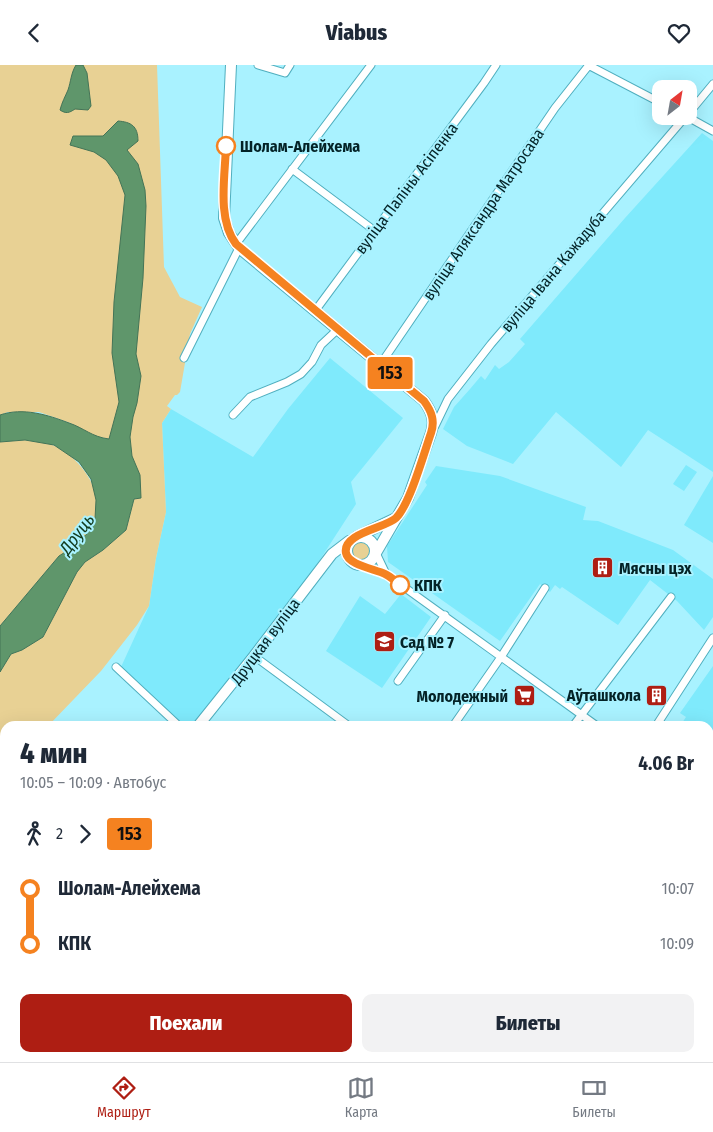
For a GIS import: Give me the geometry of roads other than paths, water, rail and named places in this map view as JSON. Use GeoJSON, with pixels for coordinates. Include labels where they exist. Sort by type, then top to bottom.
{"type":"FeatureCollection","features":[{"type":"Feature","properties":{"kind":"main road"},"geometry":{"type":"LineString","coordinates":[[231,65],[224,218],[229,233],[238,246],[424,401],[431,411],[434,421],[408,498],[372,561],[362,565],[332,554]]}},
{"type":"Feature","properties":{"kind":"main road","name":"Друцкая вуліца"},"geometry":{"type":"LineString","coordinates":[[202,721],[332,554],[352,539],[396,518]]}},
{"type":"Feature","properties":{"kind":"main road"},"geometry":{"type":"LineString","coordinates":[[351,561],[346,553],[352,539],[368,539],[375,547],[376,553]]}},
{"type":"Feature","properties":{"kind":"street"},"geometry":{"type":"LineString","coordinates":[[258,65],[285,73],[290,65]]}},
{"type":"Feature","properties":{"kind":"street"},"geometry":{"type":"LineString","coordinates":[[184,358],[238,246],[292,169],[371,65]]}},
{"type":"Feature","properties":{"kind":"street","name":"вуліца Паліны Асіпенка"},"geometry":{"type":"LineString","coordinates":[[315,311],[496,65]]}},
{"type":"Feature","properties":{"kind":"street"},"geometry":{"type":"LineString","coordinates":[[588,65],[652,98]]}},
{"type":"Feature","properties":{"kind":"street","name":"вуліца Аляксандра Матросава"},"geometry":{"type":"LineString","coordinates":[[380,365],[555,108],[588,65]]}},
{"type":"Feature","properties":{"kind":"street"},"geometry":{"type":"LineString","coordinates":[[698,102],[713,84]]}},
{"type":"Feature","properties":{"kind":"street"},"geometry":{"type":"LineString","coordinates":[[698,123],[713,131]]}},
{"type":"Feature","properties":{"kind":"street","name":"вуліца Івана Кажадуба"},"geometry":{"type":"LineString","coordinates":[[431,433],[444,404],[456,388],[570,250],[678,125]]}},
{"type":"Feature","properties":{"kind":"street"},"geometry":{"type":"LineString","coordinates":[[292,169],[375,231]]}},
{"type":"Feature","properties":{"kind":"street"},"geometry":{"type":"LineString","coordinates":[[233,415],[250,397],[287,383],[301,374],[322,345],[338,330]]}},
{"type":"Feature","properties":{"kind":"street"},"geometry":{"type":"LineString","coordinates":[[376,553],[386,574]]}},
{"type":"Feature","properties":{"kind":"street"},"geometry":{"type":"LineString","coordinates":[[362,565],[386,574],[590,721]]}},
{"type":"Feature","properties":{"kind":"street"},"geometry":{"type":"LineString","coordinates":[[456,721],[501,657],[545,588]]}},
{"type":"Feature","properties":{"kind":"street"},"geometry":{"type":"LineString","coordinates":[[577,721],[670,597]]}},
{"type":"Feature","properties":{"kind":"street"},"geometry":{"type":"LineString","coordinates":[[398,681],[445,615]]}},
{"type":"Feature","properties":{"kind":"street"},"geometry":{"type":"LineString","coordinates":[[659,721],[713,639]]}},
{"type":"Feature","properties":{"kind":"street"},"geometry":{"type":"LineString","coordinates":[[254,656],[342,721]]}},
{"type":"Feature","properties":{"kind":"street"},"geometry":{"type":"LineString","coordinates":[[116,667],[174,721]]}},
{"type":"Feature","properties":{"kind":"place","name":"Шолам-Алейхема"},"geometry":{"type":"Point","coordinates":[226,146]}},
{"type":"Feature","properties":{"kind":"place","name":"Мясны цэх"},"geometry":{"type":"Point","coordinates":[603,568]}},
{"type":"Feature","properties":{"kind":"place","name":"КПК"},"geometry":{"type":"Point","coordinates":[400,585]}},
{"type":"Feature","properties":{"kind":"place","name":"Сад № 7"},"geometry":{"type":"Point","coordinates":[384,642]}},
{"type":"Feature","properties":{"kind":"place","name":"Аўташкола"},"geometry":{"type":"Point","coordinates":[657,695]}},
{"type":"Feature","properties":{"kind":"place","name":"Молодежный"},"geometry":{"type":"Point","coordinates":[524,696]}},
{"type":"Feature","properties":{"kind":"water label","name":"Друць"},"geometry":{"type":"Point","coordinates":[77,534]}}]}
